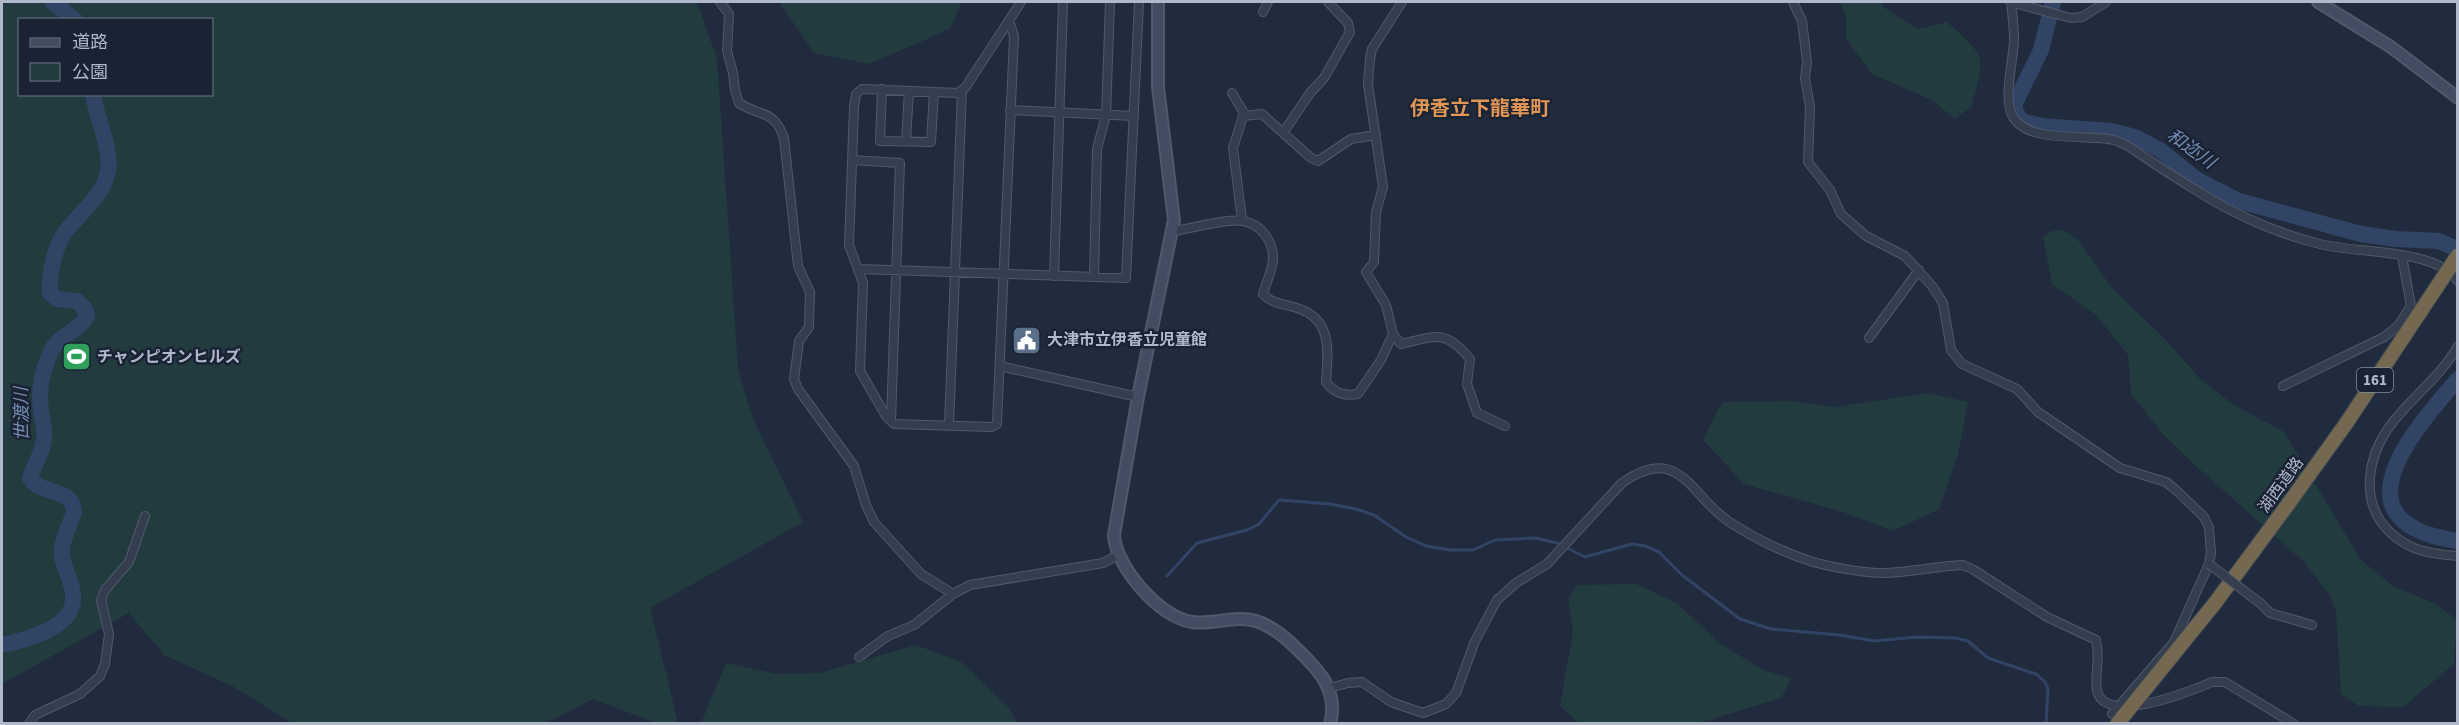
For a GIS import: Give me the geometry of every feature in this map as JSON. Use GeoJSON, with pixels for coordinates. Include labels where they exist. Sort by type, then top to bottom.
{"type":"FeatureCollection","features":[{"type":"Feature","properties":{"kind":"highway","name":"湖西道路"},"geometry":{"type":"LineString","coordinates":[[2115,718],[2215,603],[2345,425],[2457,255]]}},
{"type":"Feature","properties":{"kind":"street"},"geometry":{"type":"LineString","coordinates":[[720,2],[729,14],[727,51],[740,103],[770,115],[779,125],[784,138],[798,266],[810,292],[809,327],[799,341],[794,379],[798,388],[854,466],[866,506],[874,522],[921,574],[953,594]]}},
{"type":"Feature","properties":{"kind":"street"},"geometry":{"type":"LineString","coordinates":[[1009,21],[1014,36],[998,424],[992,428],[894,424],[860,371],[863,283],[849,245],[856,94],[862,88],[958,93],[1021,2]]}},
{"type":"Feature","properties":{"kind":"street"},"geometry":{"type":"LineString","coordinates":[[1054,276],[1063,2]]}},
{"type":"Feature","properties":{"kind":"street"},"geometry":{"type":"LineString","coordinates":[[1094,277],[1096,148],[1106,115],[1110,2]]}},
{"type":"Feature","properties":{"kind":"street"},"geometry":{"type":"LineString","coordinates":[[859,269],[1126,278],[1139,2]]}},
{"type":"Feature","properties":{"kind":"street"},"geometry":{"type":"LineString","coordinates":[[1158,2],[1158,87],[1173,205],[1173,231],[1138,397],[1114,535],[1114,548],[1149,596],[1163,610],[1177,618],[1192,622],[1239,618],[1255,621],[1284,636],[1322,673],[1332,699],[1330,723]]}},
{"type":"Feature","properties":{"kind":"street"},"geometry":{"type":"LineString","coordinates":[[1263,12],[1268,2]]}},
{"type":"Feature","properties":{"kind":"street"},"geometry":{"type":"LineString","coordinates":[[1283,133],[1310,93],[1324,78],[1350,32],[1348,22],[1328,2]]}},
{"type":"Feature","properties":{"kind":"street"},"geometry":{"type":"LineString","coordinates":[[1402,2],[1372,49],[1370,59],[1368,84],[1383,187],[1376,212],[1374,262],[1366,272],[1386,305],[1393,334],[1401,344],[1436,336],[1456,342],[1470,359],[1467,384],[1477,413],[1505,426]]}},
{"type":"Feature","properties":{"kind":"street"},"geometry":{"type":"LineString","coordinates":[[1793,2],[1802,21],[1807,62],[1804,78],[1810,107],[1808,162],[1830,190],[1841,214],[1866,236],[1905,256],[1919,270],[1942,303],[1951,350],[1962,364],[2017,389],[2038,412],[2120,468],[2166,482],[2204,517],[2209,528],[2211,553],[2209,564],[2174,642],[2115,718]]}},
{"type":"Feature","properties":{"kind":"street"},"geometry":{"type":"LineString","coordinates":[[2106,2],[2082,17],[2072,18],[2010,2],[2014,39],[2009,91],[2010,109],[2020,125],[2034,132],[2049,135],[2098,138],[2125,144],[2209,198],[2282,233],[2349,250],[2402,256],[2434,263],[2454,276],[2457,281]]}},
{"type":"Feature","properties":{"kind":"street"},"geometry":{"type":"LineString","coordinates":[[2318,2],[2391,47],[2457,98]]}},
{"type":"Feature","properties":{"kind":"street"},"geometry":{"type":"LineString","coordinates":[[882,89],[880,141],[931,142],[934,92]]}},
{"type":"Feature","properties":{"kind":"street"},"geometry":{"type":"LineString","coordinates":[[949,426],[962,90]]}},
{"type":"Feature","properties":{"kind":"street"},"geometry":{"type":"LineString","coordinates":[[906,141],[909,91]]}},
{"type":"Feature","properties":{"kind":"street"},"geometry":{"type":"LineString","coordinates":[[1232,93],[1244,113],[1233,148],[1242,220]]}},
{"type":"Feature","properties":{"kind":"street"},"geometry":{"type":"LineString","coordinates":[[1010,110],[1134,116]]}},
{"type":"Feature","properties":{"kind":"street"},"geometry":{"type":"LineString","coordinates":[[1244,116],[1262,114],[1311,158],[1318,161],[1351,139],[1377,135]]}},
{"type":"Feature","properties":{"kind":"street"},"geometry":{"type":"LineString","coordinates":[[852,160],[900,163],[891,420]]}},
{"type":"Feature","properties":{"kind":"street"},"geometry":{"type":"LineString","coordinates":[[1173,231],[1242,220],[1254,224],[1265,232],[1272,244],[1274,260],[1263,294],[1269,301],[1299,308],[1315,319],[1325,332],[1328,351],[1326,382],[1332,390],[1344,396],[1358,394],[1381,360],[1393,334]]}},
{"type":"Feature","properties":{"kind":"street"},"geometry":{"type":"LineString","coordinates":[[2283,386],[2364,349],[2398,326],[2411,306],[2402,256]]}},
{"type":"Feature","properties":{"kind":"street"},"geometry":{"type":"LineString","coordinates":[[1869,338],[1919,270]]}},
{"type":"Feature","properties":{"kind":"street"},"geometry":{"type":"LineString","coordinates":[[2457,346],[2383,433],[2373,454],[2369,490],[2378,517],[2397,539],[2408,547],[2428,554],[2457,556]]}},
{"type":"Feature","properties":{"kind":"street"},"geometry":{"type":"LineString","coordinates":[[1000,366],[1138,397]]}},
{"type":"Feature","properties":{"kind":"street"},"geometry":{"type":"LineString","coordinates":[[1333,687],[1362,682],[1391,702],[1423,713],[1446,704],[1456,693],[1475,641],[1497,600],[1516,583],[1547,564],[1622,483],[1634,474],[1650,469],[1665,469],[1680,474],[1711,507],[1730,522],[1790,554],[1835,566],[1885,573],[1953,565],[1963,565],[1974,570],[2047,617],[2096,640],[2099,655],[2097,691],[2102,705],[2115,718]]}},
{"type":"Feature","properties":{"kind":"street"},"geometry":{"type":"LineString","coordinates":[[29,723],[35,715],[80,694],[100,676],[105,664],[109,634],[101,600],[105,590],[129,562],[145,516]]}},
{"type":"Feature","properties":{"kind":"street"},"geometry":{"type":"LineString","coordinates":[[859,657],[888,636],[914,625],[953,594],[970,585],[1103,563],[1118,555]]}},
{"type":"Feature","properties":{"kind":"street"},"geometry":{"type":"LineString","coordinates":[[2209,564],[2270,613],[2312,625]]}},
{"type":"Feature","properties":{"kind":"street"},"geometry":{"type":"LineString","coordinates":[[2115,718],[2141,714],[2212,681],[2225,682],[2294,723]]}},
{"type":"Feature","properties":{"kind":"green space"},"geometry":{"type":"Polygon","coordinates":[[[2,2],[697,2],[717,58],[738,369],[753,419],[803,522],[650,608],[678,723],[656,723],[593,699],[546,723],[292,723],[232,686],[164,655],[129,613],[2,684],[2,2]]]}},
{"type":"Feature","properties":{"kind":"green space"},"geometry":{"type":"Polygon","coordinates":[[[779,2],[962,2],[950,29],[869,64],[814,53],[779,2]]]}},
{"type":"Feature","properties":{"kind":"green space"},"geometry":{"type":"Polygon","coordinates":[[[1840,2],[1882,2],[1882,6],[1917,29],[1947,22],[1970,43],[1979,58],[1979,75],[1972,106],[1955,119],[1932,100],[1872,74],[1846,39],[1846,17],[1840,2]]]}},
{"type":"Feature","properties":{"kind":"green space"},"geometry":{"type":"Polygon","coordinates":[[[2064,230],[2078,240],[2112,288],[2163,337],[2201,380],[2234,405],[2284,432],[2361,560],[2393,586],[2434,603],[2457,620],[2454,664],[2403,707],[2359,706],[2341,694],[2336,612],[2331,597],[2304,562],[2162,433],[2131,394],[2128,355],[2096,315],[2052,284],[2043,237],[2052,231],[2064,230]]]}},
{"type":"Feature","properties":{"kind":"green space"},"geometry":{"type":"Polygon","coordinates":[[[1928,393],[1968,402],[1958,454],[1939,509],[1893,531],[1843,512],[1744,484],[1703,440],[1722,402],[1791,401],[1835,407],[1928,393]]]}},
{"type":"Feature","properties":{"kind":"green space"},"geometry":{"type":"Polygon","coordinates":[[[1636,584],[1677,603],[1718,642],[1763,670],[1792,678],[1781,698],[1699,723],[1579,723],[1560,706],[1573,632],[1568,598],[1578,585],[1636,584]]]}},
{"type":"Feature","properties":{"kind":"green space"},"geometry":{"type":"Polygon","coordinates":[[[916,645],[961,662],[1008,707],[1018,723],[701,723],[726,663],[777,674],[820,673],[916,645]]]}},
{"type":"Feature","properties":{"kind":"waterway","name":"世渡川"},"geometry":{"type":"LineString","coordinates":[[53,2],[73,18]]}},
{"type":"Feature","properties":{"kind":"waterway","name":"和迩川"},"geometry":{"type":"LineString","coordinates":[[2053,2],[2041,50],[2015,103],[2015,111],[2022,121],[2041,126],[2111,131],[2135,137],[2160,150],[2196,179],[2239,201],[2361,234],[2396,239],[2439,241],[2458,250]]}},
{"type":"Feature","properties":{"kind":"waterway","name":"世渡川"},"geometry":{"type":"LineString","coordinates":[[2,645],[47,631],[66,617],[73,597],[62,551],[74,512],[72,504],[68,498],[35,484],[30,478],[42,450],[44,436],[40,395],[45,366],[55,345],[79,326],[87,316],[85,309],[77,301],[57,299],[50,293],[50,286],[51,269],[62,237],[101,189],[108,171],[108,153],[93,96]]}},
{"type":"Feature","properties":{"kind":"waterway","name":"和迩川"},"geometry":{"type":"LineString","coordinates":[[2458,379],[2420,425],[2404,449],[2393,474],[2390,496],[2398,516],[2420,531],[2458,541]]}},
{"type":"Feature","properties":{"kind":"waterway"},"geometry":{"type":"LineString","coordinates":[[1167,576],[1197,543],[1247,530],[1259,524],[1279,500],[1330,504],[1356,509],[1374,515],[1406,537],[1426,546],[1450,550],[1473,550],[1495,540],[1536,538],[1557,543],[1585,557],[1632,544],[1645,546],[1659,552],[1682,575],[1740,619],[1771,629],[1839,635],[1875,641],[1917,637],[1955,638],[1968,641],[1988,658],[2036,674],[2045,682],[2048,689],[2046,724]]}},
{"type":"Feature","properties":{"kind":"place","name":"大津市立伊香立児童館"},"geometry":{"type":"Point","coordinates":[1026,340]}},
{"type":"Feature","properties":{"kind":"place","name":"チャンピオンヒルズ"},"geometry":{"type":"Point","coordinates":[76,357]}},
{"type":"Feature","properties":{"kind":"district","name":"伊香立下龍華町"},"geometry":{"type":"Point","coordinates":[1480,109]}}]}
